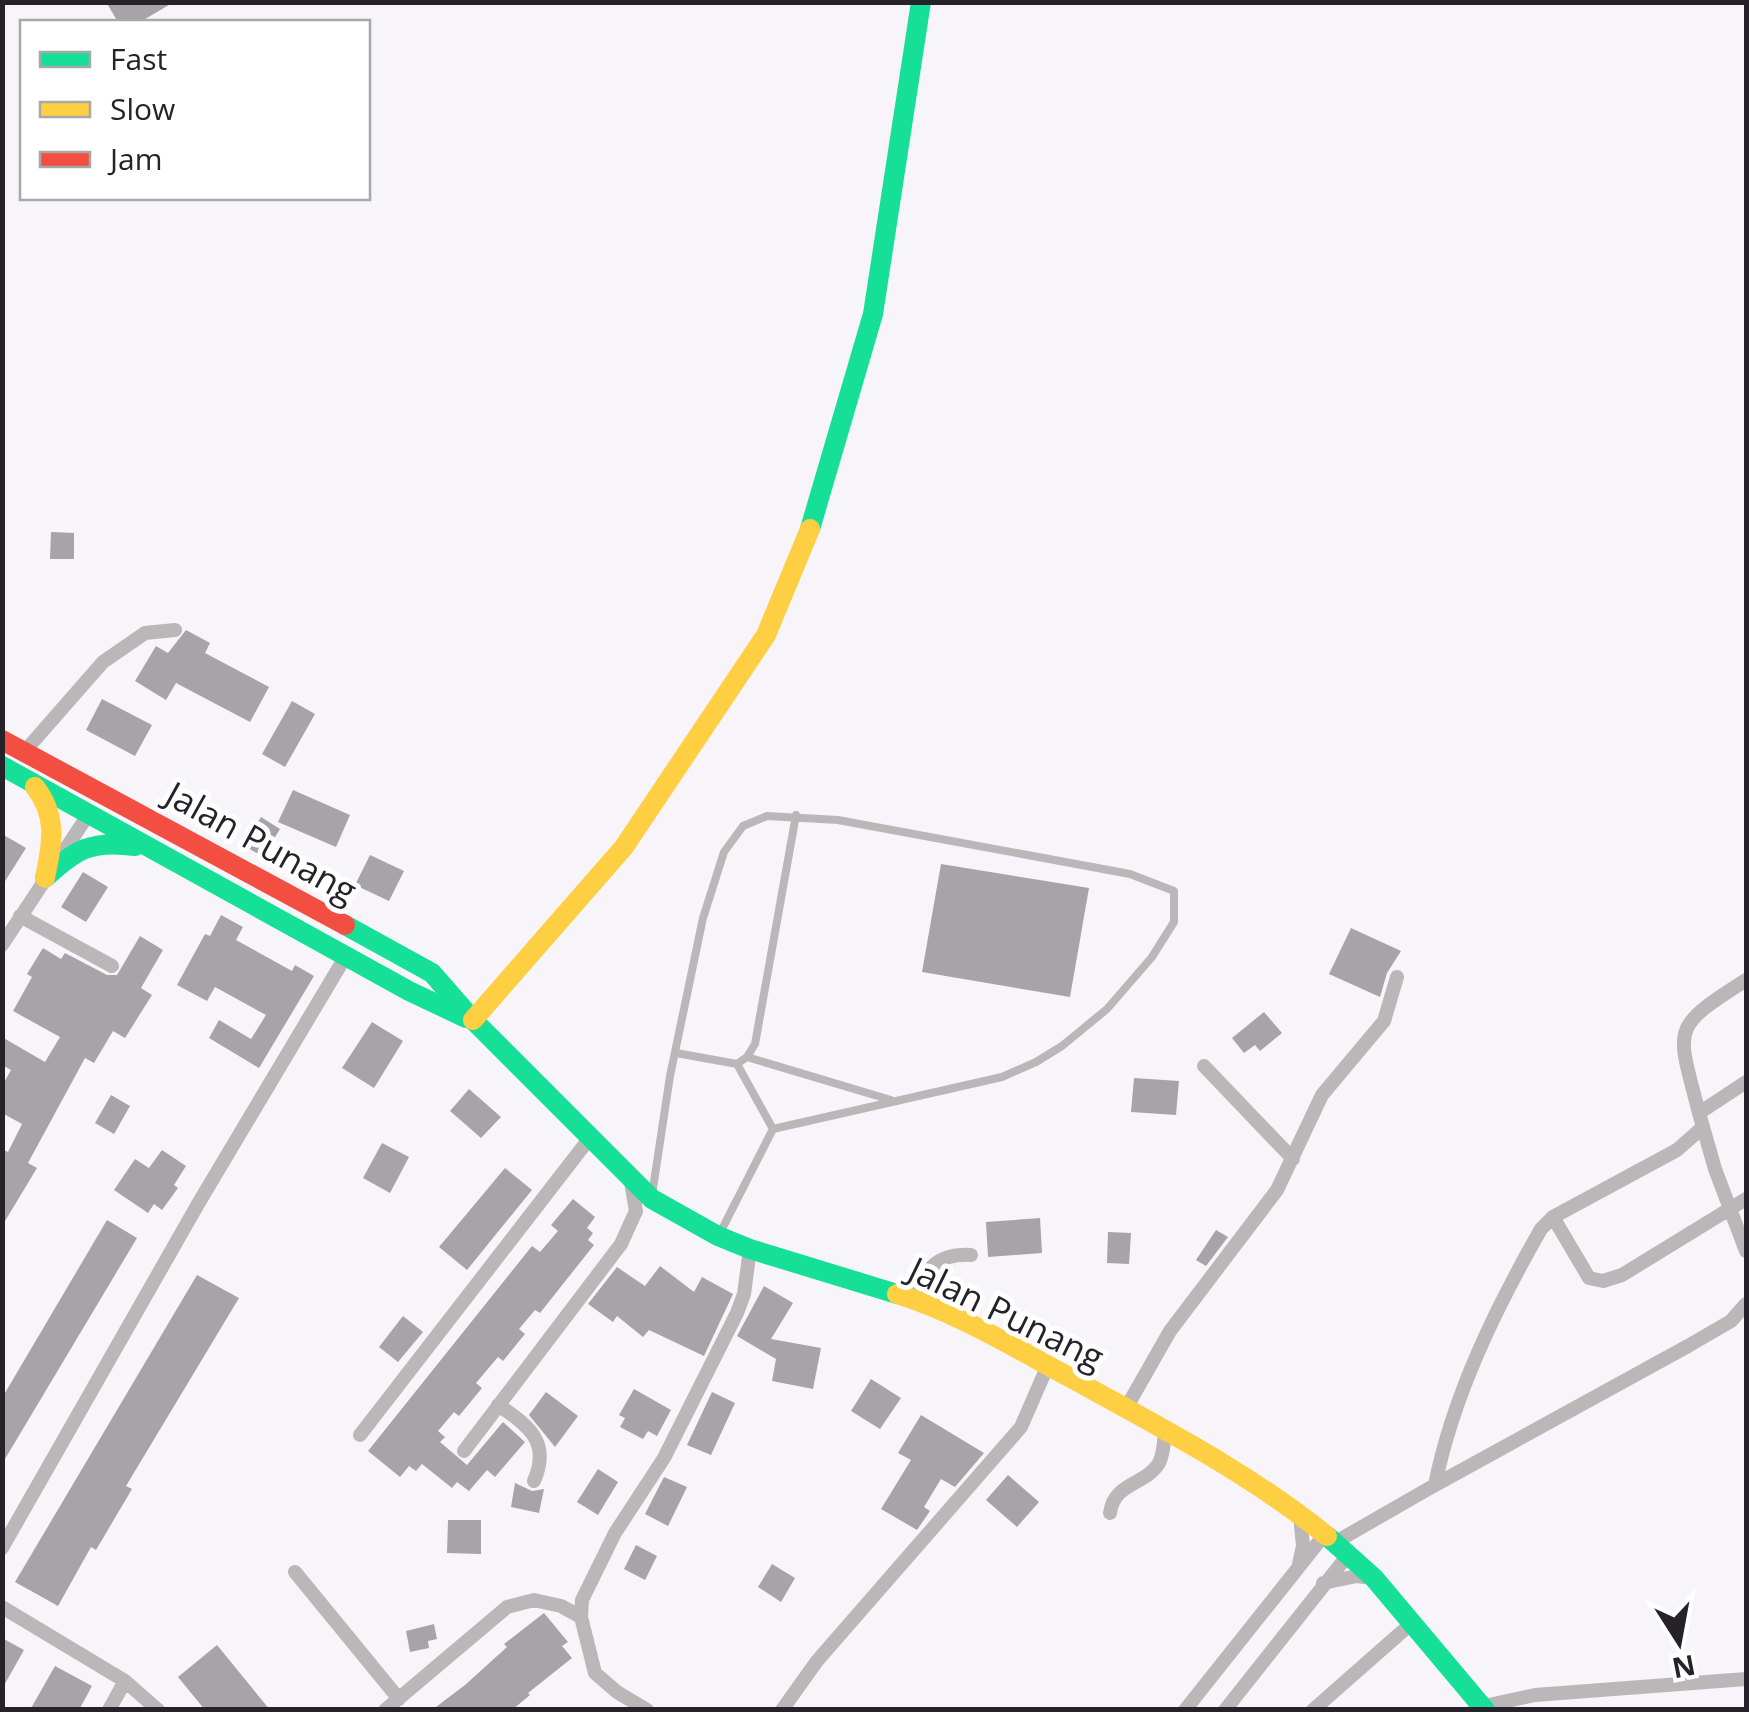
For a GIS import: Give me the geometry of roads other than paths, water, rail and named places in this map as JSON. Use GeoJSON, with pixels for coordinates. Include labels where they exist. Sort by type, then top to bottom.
{"type":"FeatureCollection","features":[{"type":"Feature","properties":{"kind":"street"},"geometry":{"type":"LineString","coordinates":[[472,1020],[624,847],[766,636],[815,517],[874,314],[921,2]]}},
{"type":"Feature","properties":{"kind":"street"},"geometry":{"type":"LineString","coordinates":[[24,751],[103,662],[145,633],[175,630]]}},
{"type":"Feature","properties":{"kind":"street","name":"Jalan Punang"},"geometry":{"type":"LineString","coordinates":[[2,740],[432,974],[588,1140],[652,1199],[718,1236],[913,1300],[1048,1365],[1270,1492],[1374,1578],[1479,1708]]}},
{"type":"Feature","properties":{"kind":"street","name":"Jalan Punang"},"geometry":{"type":"LineString","coordinates":[[2,766],[409,991],[472,1020]]}},
{"type":"Feature","properties":{"kind":"street"},"geometry":{"type":"LineString","coordinates":[[26,776],[47,800],[55,824],[44,878]]}},
{"type":"Feature","properties":{"kind":"street"},"geometry":{"type":"LineString","coordinates":[[2,945],[102,792]]}},
{"type":"Feature","properties":{"kind":"street"},"geometry":{"type":"LineString","coordinates":[[44,878],[74,850],[85,846],[107,842],[152,849]]}},
{"type":"Feature","properties":{"kind":"street"},"geometry":{"type":"LineString","coordinates":[[20,916],[112,966]]}},
{"type":"Feature","properties":{"kind":"street"},"geometry":{"type":"LineString","coordinates":[[2,1548],[198,1204],[348,954]]}},
{"type":"Feature","properties":{"kind":"street"},"geometry":{"type":"LineString","coordinates":[[1125,1410],[1170,1330],[1256,1221],[1293,1158],[1322,1095],[1384,1021],[1397,977]]}},
{"type":"Feature","properties":{"kind":"street"},"geometry":{"type":"LineString","coordinates":[[1746,980],[1699,1010],[1685,1028],[1682,1048],[1701,1120],[1746,1251]]}},
{"type":"Feature","properties":{"kind":"street"},"geometry":{"type":"LineString","coordinates":[[1204,1066],[1293,1158]]}},
{"type":"Feature","properties":{"kind":"street"},"geometry":{"type":"LineString","coordinates":[[1434,1485],[1445,1439],[1476,1359],[1541,1228],[1553,1217],[1677,1150],[1701,1120],[1746,1082]]}},
{"type":"Feature","properties":{"kind":"street"},"geometry":{"type":"LineString","coordinates":[[360,1434],[588,1140]]}},
{"type":"Feature","properties":{"kind":"street"},"geometry":{"type":"LineString","coordinates":[[464,1452],[621,1244],[636,1211],[630,1175]]}},
{"type":"Feature","properties":{"kind":"street"},"geometry":{"type":"LineString","coordinates":[[1553,1217],[1589,1278],[1603,1281],[1622,1275],[1746,1199]]}},
{"type":"Feature","properties":{"kind":"street"},"geometry":{"type":"LineString","coordinates":[[647,1710],[596,1673],[581,1617],[582,1600],[615,1533],[664,1458],[738,1313],[750,1248]]}},
{"type":"Feature","properties":{"kind":"street"},"geometry":{"type":"LineString","coordinates":[[913,1300],[922,1276],[939,1260],[955,1254],[971,1255]]}},
{"type":"Feature","properties":{"kind":"street"},"geometry":{"type":"LineString","coordinates":[[1185,1710],[1299,1565],[1434,1485],[1731,1321],[1746,1304]]}},
{"type":"Feature","properties":{"kind":"street"},"geometry":{"type":"LineString","coordinates":[[782,1710],[817,1661],[1020,1427],[1048,1365]]}},
{"type":"Feature","properties":{"kind":"street"},"geometry":{"type":"LineString","coordinates":[[498,1404],[534,1435],[540,1446],[542,1457],[534,1481]]}},
{"type":"Feature","properties":{"kind":"street"},"geometry":{"type":"LineString","coordinates":[[1110,1513],[1116,1496],[1158,1464],[1165,1430]]}},
{"type":"Feature","properties":{"kind":"street"},"geometry":{"type":"LineString","coordinates":[[1299,1565],[1300,1515]]}},
{"type":"Feature","properties":{"kind":"street"},"geometry":{"type":"LineString","coordinates":[[1224,1710],[1323,1583],[1336,1544]]}},
{"type":"Feature","properties":{"kind":"street"},"geometry":{"type":"LineString","coordinates":[[295,1572],[398,1699]]}},
{"type":"Feature","properties":{"kind":"street"},"geometry":{"type":"LineString","coordinates":[[1323,1583],[1357,1576],[1374,1578]]}},
{"type":"Feature","properties":{"kind":"street"},"geometry":{"type":"LineString","coordinates":[[385,1710],[506,1607],[534,1600],[561,1606],[581,1617]]}},
{"type":"Feature","properties":{"kind":"street"},"geometry":{"type":"LineString","coordinates":[[2,1607],[124,1681],[158,1710]]}},
{"type":"Feature","properties":{"kind":"street"},"geometry":{"type":"LineString","coordinates":[[1313,1710],[1412,1622]]}},
{"type":"Feature","properties":{"kind":"street"},"geometry":{"type":"LineString","coordinates":[[1479,1708],[1535,1695],[1746,1679]]}},
{"type":"Feature","properties":{"kind":"street"},"geometry":{"type":"LineString","coordinates":[[109,1710],[124,1681]]}},
{"type":"Feature","properties":{"kind":"lane"},"geometry":{"type":"LineString","coordinates":[[676,1053],[737,1064],[747,1058],[755,1044],[796,815]]}},
{"type":"Feature","properties":{"kind":"lane"},"geometry":{"type":"LineString","coordinates":[[652,1199],[702,918],[724,852],[743,826],[766,816],[838,820],[1130,874],[1174,891],[1176,913],[1165,938],[1107,1009],[1062,1046],[1002,1076],[773,1129],[718,1236]]}},
{"type":"Feature","properties":{"kind":"lane"},"geometry":{"type":"LineString","coordinates":[[747,1058],[892,1101]]}},
{"type":"Feature","properties":{"kind":"lane"},"geometry":{"type":"LineString","coordinates":[[737,1064],[773,1129]]}}]}
